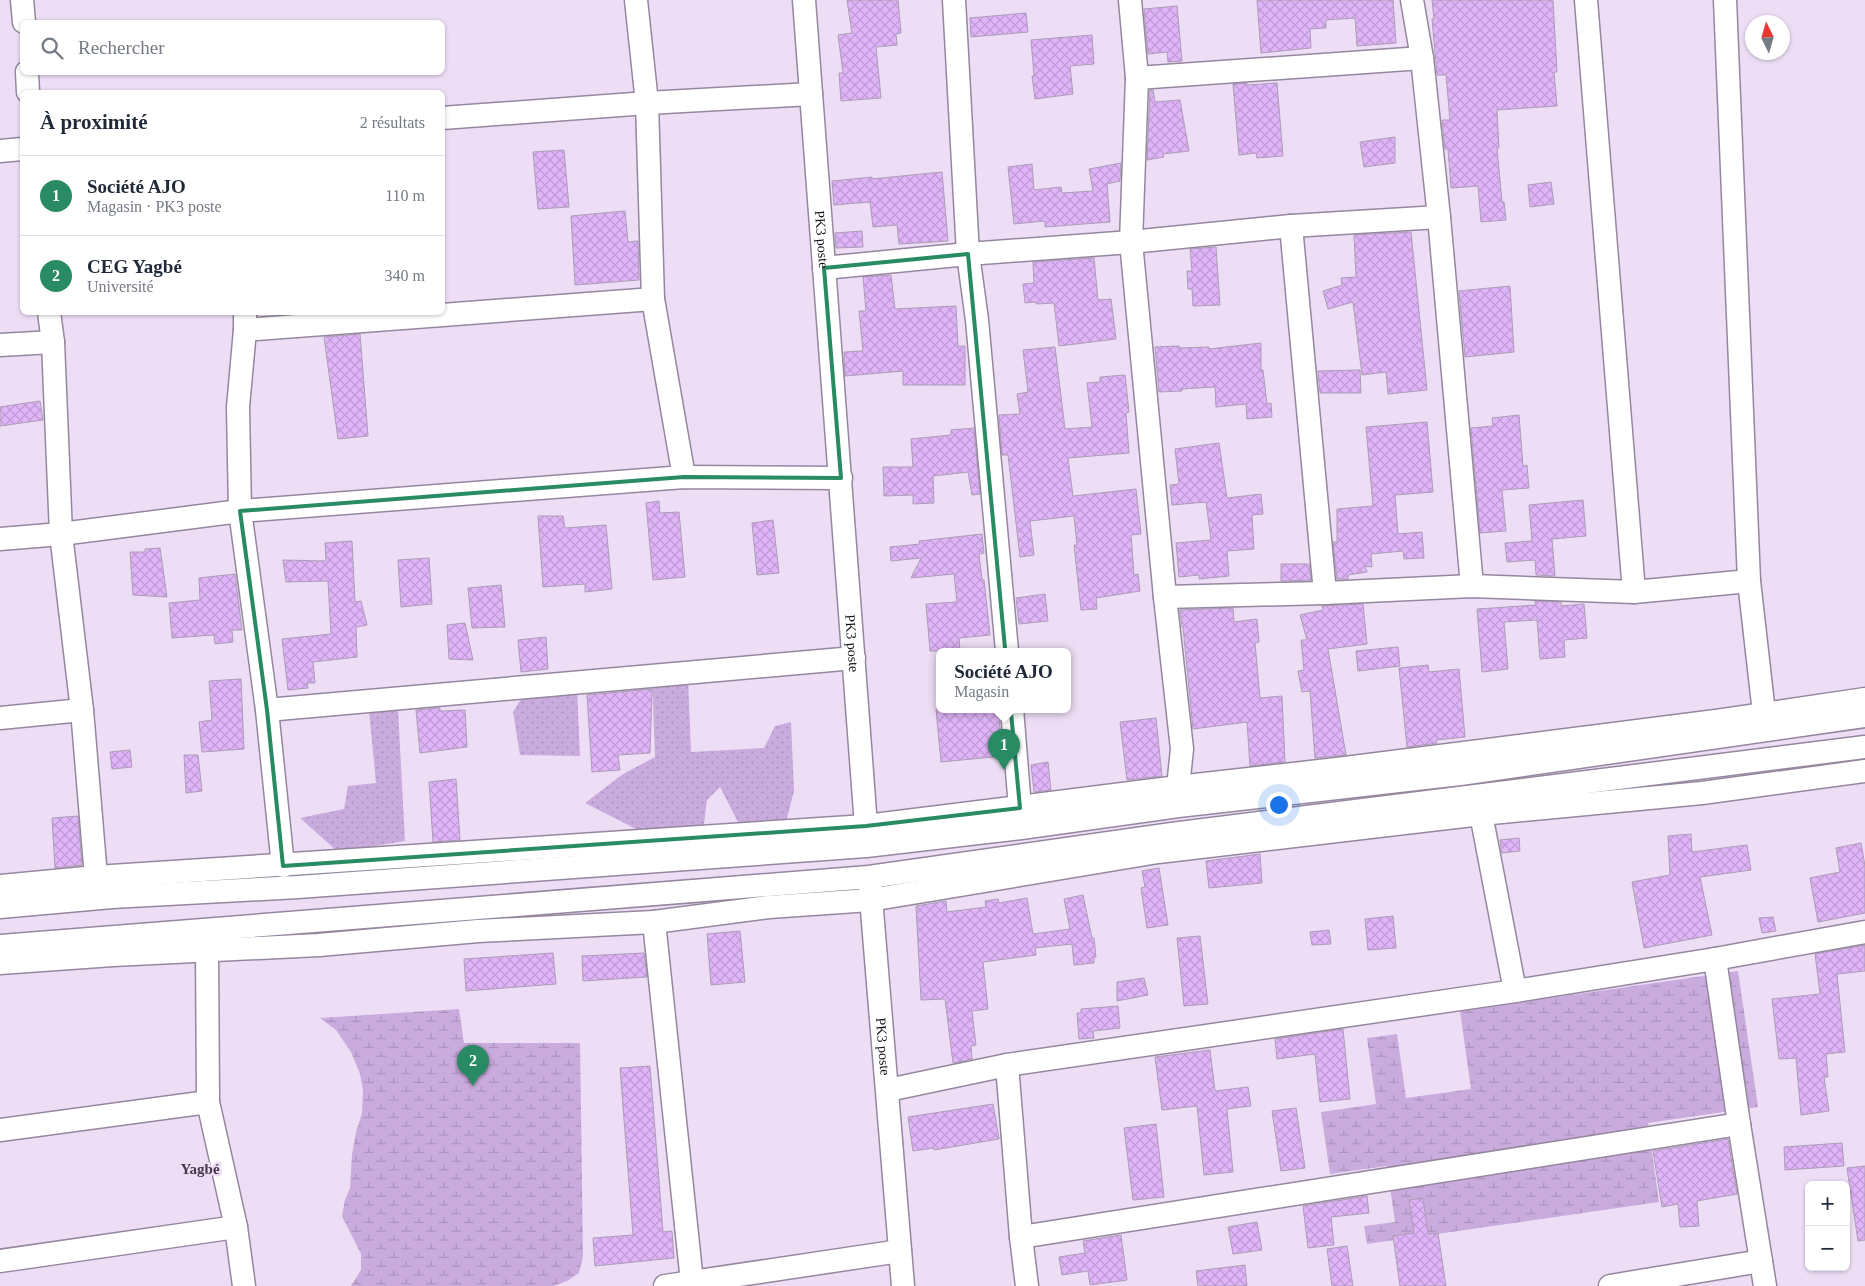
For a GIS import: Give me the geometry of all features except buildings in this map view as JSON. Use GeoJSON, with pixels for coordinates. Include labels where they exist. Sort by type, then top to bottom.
{"type":"FeatureCollection","features":[{"type":"Feature","properties":{"kind":"street"},"geometry":{"type":"LineString","coordinates":[[22,0],[24,20]]}},
{"type":"Feature","properties":{"kind":"street"},"geometry":{"type":"LineString","coordinates":[[636,0],[648,103],[653,299],[684,477]]}},
{"type":"Feature","properties":{"kind":"street","name":"PK3 poste"},"geometry":{"type":"LineString","coordinates":[[804,0],[841,478],[870,900],[888,1090],[903,1286]]}},
{"type":"Feature","properties":{"kind":"street"},"geometry":{"type":"LineString","coordinates":[[954,0],[968,254],[977,320],[1007,648]]}},
{"type":"Feature","properties":{"kind":"street"},"geometry":{"type":"LineString","coordinates":[[1130,0],[1137,78],[1131,242],[1164,597],[1182,749],[1178,787]]}},
{"type":"Feature","properties":{"kind":"street"},"geometry":{"type":"LineString","coordinates":[[1412,0],[1422,58],[1439,217],[1472,586]]}},
{"type":"Feature","properties":{"kind":"street"},"geometry":{"type":"LineString","coordinates":[[1586,0],[1634,592]]}},
{"type":"Feature","properties":{"kind":"street"},"geometry":{"type":"LineString","coordinates":[[1725,0],[1749,581],[1764,713]]}},
{"type":"Feature","properties":{"kind":"street"},"geometry":{"type":"LineString","coordinates":[[1137,78],[1422,58]]}},
{"type":"Feature","properties":{"kind":"street"},"geometry":{"type":"LineString","coordinates":[[27,75],[28,90]]}},
{"type":"Feature","properties":{"kind":"street"},"geometry":{"type":"LineString","coordinates":[[445,118],[648,103],[811,94]]}},
{"type":"Feature","properties":{"kind":"street"},"geometry":{"type":"LineString","coordinates":[[0,151],[20,149]]}},
{"type":"Feature","properties":{"kind":"street"},"geometry":{"type":"LineString","coordinates":[[824,268],[968,254],[1131,242],[1291,226],[1439,217]]}},
{"type":"Feature","properties":{"kind":"street"},"geometry":{"type":"LineString","coordinates":[[1291,226],[1325,593]]}},
{"type":"Feature","properties":{"kind":"street"},"geometry":{"type":"LineString","coordinates":[[445,310],[653,299]]}},
{"type":"Feature","properties":{"kind":"street"},"geometry":{"type":"LineString","coordinates":[[49,315],[53,342],[61,534],[82,710],[96,878]]}},
{"type":"Feature","properties":{"kind":"street"},"geometry":{"type":"LineString","coordinates":[[283,866],[267,710],[240,510],[238,407],[245,321],[356,315]]}},
{"type":"Feature","properties":{"kind":"street"},"geometry":{"type":"LineString","coordinates":[[0,345],[53,342]]}},
{"type":"Feature","properties":{"kind":"street"},"geometry":{"type":"LineString","coordinates":[[0,538],[61,534],[240,510],[684,477],[841,478]]}},
{"type":"Feature","properties":{"kind":"street"},"geometry":{"type":"LineString","coordinates":[[1164,597],[1325,593],[1472,586],[1634,592],[1749,581]]}},
{"type":"Feature","properties":{"kind":"street"},"geometry":{"type":"LineString","coordinates":[[267,710],[854,658]]}},
{"type":"Feature","properties":{"kind":"street"},"geometry":{"type":"LineString","coordinates":[[0,907],[112,897],[308,887],[866,836],[1020,808],[1178,787],[1337,770],[1865,699]]}},
{"type":"Feature","properties":{"kind":"street"},"geometry":{"type":"LineString","coordinates":[[0,718],[82,710]]}},
{"type":"Feature","properties":{"kind":"street"},"geometry":{"type":"LineString","coordinates":[[1012,713],[1020,808]]}},
{"type":"Feature","properties":{"kind":"street"},"geometry":{"type":"LineString","coordinates":[[0,886],[283,866],[1021,828],[1178,806],[1460,774],[1865,716]]}},
{"type":"Feature","properties":{"kind":"street"},"geometry":{"type":"LineString","coordinates":[[0,946],[869,877],[1172,834],[1865,747]]}},
{"type":"Feature","properties":{"kind":"street"},"geometry":{"type":"LineString","coordinates":[[0,963],[114,954],[319,945],[478,931],[654,922],[769,906],[870,900],[1158,852],[1481,814],[1702,793],[1865,770]]}},
{"type":"Feature","properties":{"kind":"street"},"geometry":{"type":"LineString","coordinates":[[1481,814],[1515,991]]}},
{"type":"Feature","properties":{"kind":"street"},"geometry":{"type":"LineString","coordinates":[[654,922],[692,1282]]}},
{"type":"Feature","properties":{"kind":"street"},"geometry":{"type":"LineString","coordinates":[[888,1090],[1007,1065],[1515,991],[1714,959],[1865,932]]}},
{"type":"Feature","properties":{"kind":"street"},"geometry":{"type":"LineString","coordinates":[[207,950],[208,1102],[236,1227],[244,1286]]}},
{"type":"Feature","properties":{"kind":"street"},"geometry":{"type":"LineString","coordinates":[[1714,959],[1765,1286]]}},
{"type":"Feature","properties":{"kind":"street"},"geometry":{"type":"LineString","coordinates":[[1007,1065],[1021,1237],[1027,1286]]}},
{"type":"Feature","properties":{"kind":"street"},"geometry":{"type":"LineString","coordinates":[[0,1130],[208,1102]]}},
{"type":"Feature","properties":{"kind":"street"},"geometry":{"type":"LineString","coordinates":[[1021,1237],[1739,1124]]}},
{"type":"Feature","properties":{"kind":"street"},"geometry":{"type":"LineString","coordinates":[[0,1262],[236,1227]]}},
{"type":"Feature","properties":{"kind":"street"},"geometry":{"type":"LineString","coordinates":[[665,1286],[900,1251]]}},
{"type":"Feature","properties":{"kind":"street"},"geometry":{"type":"LineString","coordinates":[[1610,1286],[1762,1261]]}},
{"type":"Feature","properties":{"kind":"highlighted area"},"geometry":{"type":"Polygon","coordinates":[[[968,254],[1020,808],[866,826],[283,866],[267,710],[240,511],[684,477],[841,478],[824,268],[968,254]]]}},
{"type":"Feature","properties":{"kind":"green space"},"geometry":{"type":"Polygon","coordinates":[[[688,678],[691,752],[764,748],[775,726],[791,722],[794,791],[785,826],[741,828],[720,787],[707,800],[703,832],[636,829],[585,803],[623,774],[655,757],[652,679],[688,678]]]}},
{"type":"Feature","properties":{"kind":"green space"},"geometry":{"type":"Polygon","coordinates":[[[577,688],[580,756],[520,755],[513,712],[527,689],[577,688]]]}},
{"type":"Feature","properties":{"kind":"green space"},"geometry":{"type":"Polygon","coordinates":[[[398,709],[405,841],[338,852],[300,818],[344,809],[348,786],[376,783],[369,711],[398,709]]]}},
{"type":"Feature","properties":{"kind":"green space"},"geometry":{"type":"Polygon","coordinates":[[[1738,971],[1758,1107],[1648,1123],[1659,1202],[1367,1244],[1364,1226],[1395,1222],[1387,1166],[1330,1174],[1321,1112],[1376,1104],[1367,1038],[1397,1034],[1406,1098],[1471,1089],[1460,1011],[1738,971]]]}},
{"type":"Feature","properties":{"kind":"green space"},"geometry":{"type":"Polygon","coordinates":[[[459,1009],[464,1043],[580,1043],[583,1256],[579,1273],[567,1281],[553,1286],[351,1286],[361,1270],[361,1254],[342,1216],[345,1200],[350,1188],[352,1154],[362,1113],[363,1091],[360,1074],[351,1052],[336,1030],[320,1018],[459,1009]]]}},
{"type":"Feature","properties":{"kind":"place","name":"Société AJO"},"geometry":{"type":"Point","coordinates":[1004,770]}},
{"type":"Feature","properties":{"kind":"place","name":"CEG Yagbé"},"geometry":{"type":"Point","coordinates":[473,1086]}},
{"type":"Feature","properties":{"kind":"district","name":"Yagbé"},"geometry":{"type":"Point","coordinates":[200,1169]}}]}
